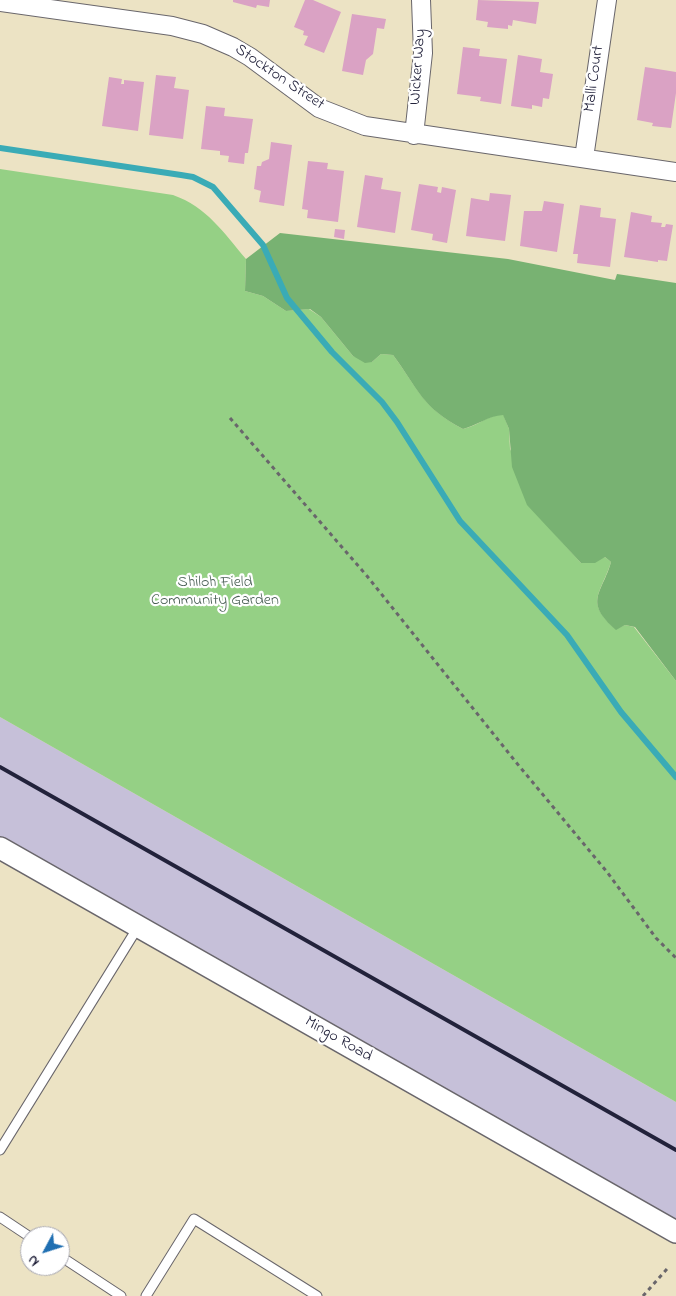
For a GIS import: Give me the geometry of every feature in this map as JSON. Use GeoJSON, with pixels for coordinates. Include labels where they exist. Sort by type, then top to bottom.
{"type":"FeatureCollection","features":[{"type":"Feature","properties":{"kind":"street","name":"Wicker Way"},"geometry":{"type":"LineString","coordinates":[[414,135],[423,53],[421,0]]}},
{"type":"Feature","properties":{"kind":"street","name":"Malli Court"},"geometry":{"type":"LineString","coordinates":[[584,158],[607,0]]}},
{"type":"Feature","properties":{"kind":"street","name":"Stockton Street"},"geometry":{"type":"LineString","coordinates":[[0,2],[59,5],[172,26],[203,34],[233,47],[305,99],[334,115],[365,126],[414,135],[676,172]]}},
{"type":"Feature","properties":{"kind":"street","name":"Mingo Road"},"geometry":{"type":"LineString","coordinates":[[0,848],[676,1232]]}},
{"type":"Feature","properties":{"kind":"lane"},"geometry":{"type":"LineString","coordinates":[[0,1150],[138,927]]}},
{"type":"Feature","properties":{"kind":"lane"},"geometry":{"type":"LineString","coordinates":[[0,1217],[20,1230]]}},
{"type":"Feature","properties":{"kind":"lane"},"geometry":{"type":"LineString","coordinates":[[146,1296],[194,1219],[317,1296]]}},
{"type":"Feature","properties":{"kind":"lane"},"geometry":{"type":"LineString","coordinates":[[70,1263],[121,1296]]}},
{"type":"Feature","properties":{"kind":"path"},"geometry":{"type":"LineString","coordinates":[[230,418],[367,576],[514,761],[607,872],[656,938],[676,958]]}},
{"type":"Feature","properties":{"kind":"path"},"geometry":{"type":"LineString","coordinates":[[643,1296],[667,1269]]}},
{"type":"Feature","properties":{"kind":"shaded area"},"geometry":{"type":"Polygon","coordinates":[[[0,717],[676,1102],[676,1232],[0,848],[0,717]]]}},
{"type":"Feature","properties":{"kind":"green space","name":"Shiloh Field Community Garden"},"geometry":{"type":"Polygon","coordinates":[[[0,169],[173,195],[196,206],[214,221],[246,259],[245,291],[263,296],[286,311],[309,309],[321,317],[353,356],[372,362],[381,354],[393,355],[422,397],[438,413],[463,429],[503,414],[509,429],[510,449],[551,530],[581,563],[605,557],[611,562],[598,597],[600,612],[616,629],[625,625],[634,627],[676,681],[676,1102],[0,717],[0,169]]]}},
{"type":"Feature","properties":{"kind":"green space"},"geometry":{"type":"Polygon","coordinates":[[[280,233],[508,259],[615,280],[617,274],[676,283],[676,681],[635,627],[625,625],[616,630],[600,612],[598,597],[611,562],[605,557],[595,563],[581,563],[527,505],[512,467],[509,429],[503,415],[463,429],[449,421],[429,405],[393,355],[381,354],[372,362],[365,363],[353,356],[321,317],[310,309],[286,311],[263,296],[245,291],[246,259],[280,233]]]}},
{"type":"Feature","properties":{"kind":"building"},"geometry":{"type":"Polygon","coordinates":[[[233,0],[270,0],[269,7],[257,5],[256,8],[233,2],[233,0]]]}},
{"type":"Feature","properties":{"kind":"building"},"geometry":{"type":"Polygon","coordinates":[[[305,0],[313,0],[341,12],[324,53],[304,45],[308,36],[303,35],[304,31],[294,27],[305,0]]]}},
{"type":"Feature","properties":{"kind":"building"},"geometry":{"type":"Polygon","coordinates":[[[478,0],[539,2],[536,24],[513,20],[512,26],[508,25],[508,29],[487,27],[488,22],[476,20],[478,0]]]}},
{"type":"Feature","properties":{"kind":"building"},"geometry":{"type":"Polygon","coordinates":[[[352,14],[386,19],[384,29],[377,28],[373,54],[366,60],[363,75],[342,71],[352,14]]]}},
{"type":"Feature","properties":{"kind":"building"},"geometry":{"type":"Polygon","coordinates":[[[463,47],[480,49],[479,56],[507,59],[501,104],[480,101],[481,97],[457,94],[463,47]]]}},
{"type":"Feature","properties":{"kind":"building"},"geometry":{"type":"Polygon","coordinates":[[[518,55],[542,59],[540,72],[553,74],[549,99],[543,98],[542,107],[532,105],[532,109],[511,106],[518,55]]]}},
{"type":"Feature","properties":{"kind":"building"},"geometry":{"type":"Polygon","coordinates":[[[645,67],[676,72],[676,93],[671,128],[652,126],[653,123],[637,120],[645,67]]]}},
{"type":"Feature","properties":{"kind":"building"},"geometry":{"type":"Polygon","coordinates":[[[156,75],[176,77],[174,88],[189,90],[183,139],[149,135],[156,75]]]}},
{"type":"Feature","properties":{"kind":"building"},"geometry":{"type":"Polygon","coordinates":[[[109,77],[122,79],[121,84],[124,84],[124,80],[144,82],[138,131],[102,126],[109,77]]]}},
{"type":"Feature","properties":{"kind":"building"},"geometry":{"type":"Polygon","coordinates":[[[206,106],[225,108],[224,116],[253,119],[248,153],[245,153],[244,164],[228,162],[229,156],[220,155],[220,151],[201,149],[206,106]]]}},
{"type":"Feature","properties":{"kind":"building"},"geometry":{"type":"Polygon","coordinates":[[[271,142],[292,145],[284,206],[259,202],[261,191],[254,189],[257,166],[261,166],[262,162],[269,159],[271,142]]]}},
{"type":"Feature","properties":{"kind":"building"},"geometry":{"type":"Polygon","coordinates":[[[308,161],[328,163],[327,169],[344,171],[338,222],[307,218],[308,210],[302,209],[308,161]]]}},
{"type":"Feature","properties":{"kind":"building"},"geometry":{"type":"Polygon","coordinates":[[[365,175],[383,178],[381,189],[401,192],[395,233],[357,227],[365,175]]]}},
{"type":"Feature","properties":{"kind":"building"},"geometry":{"type":"Polygon","coordinates":[[[419,184],[438,187],[437,192],[441,193],[442,187],[456,190],[447,243],[432,240],[433,234],[411,230],[419,184]]]}},
{"type":"Feature","properties":{"kind":"building"},"geometry":{"type":"Polygon","coordinates":[[[490,193],[511,195],[505,241],[466,236],[471,198],[489,201],[490,193]]]}},
{"type":"Feature","properties":{"kind":"building"},"geometry":{"type":"Polygon","coordinates":[[[544,201],[564,204],[557,252],[520,246],[524,211],[542,211],[544,201]]]}},
{"type":"Feature","properties":{"kind":"building"},"geometry":{"type":"Polygon","coordinates":[[[580,205],[601,208],[600,217],[616,219],[610,267],[577,263],[578,254],[573,254],[580,205]]]}},
{"type":"Feature","properties":{"kind":"building"},"geometry":{"type":"Polygon","coordinates":[[[631,212],[652,216],[651,222],[662,223],[661,227],[665,227],[666,224],[673,225],[667,261],[658,260],[658,262],[624,257],[631,212]]]}},
{"type":"Feature","properties":{"kind":"building"},"geometry":{"type":"Polygon","coordinates":[[[335,229],[345,230],[344,239],[334,237],[335,229]]]}},
{"type":"Feature","properties":{"kind":"waterway"},"geometry":{"type":"LineString","coordinates":[[0,148],[193,177],[213,187],[263,245],[287,298],[332,352],[382,402],[397,422],[460,521],[567,635],[621,712],[676,777]]}},
{"type":"Feature","properties":{"kind":"railway"},"geometry":{"type":"LineString","coordinates":[[0,767],[676,1150]]}}]}
